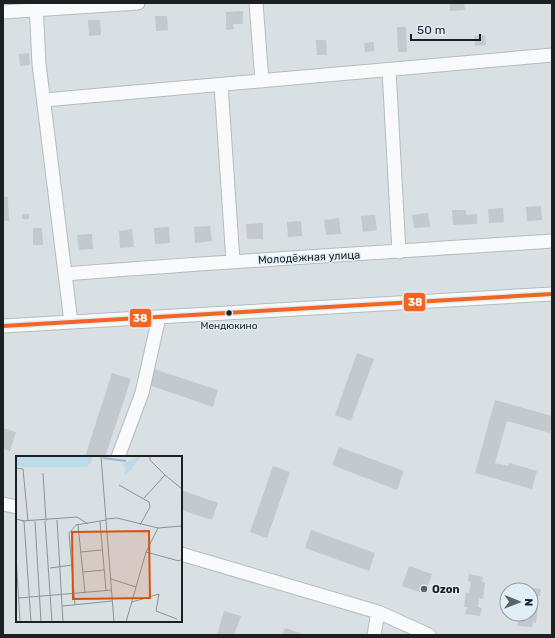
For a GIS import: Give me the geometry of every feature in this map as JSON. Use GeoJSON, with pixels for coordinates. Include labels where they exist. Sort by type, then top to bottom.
{"type":"FeatureCollection","features":[{"type":"Feature","properties":{"kind":"street"},"geometry":{"type":"LineString","coordinates":[[3,12],[36,6],[138,3]]}},
{"type":"Feature","properties":{"kind":"street"},"geometry":{"type":"LineString","coordinates":[[256,3],[262,81]]}},
{"type":"Feature","properties":{"kind":"street"},"geometry":{"type":"LineString","coordinates":[[36,6],[39,64],[71,322]]}},
{"type":"Feature","properties":{"kind":"street"},"geometry":{"type":"LineString","coordinates":[[44,100],[552,55]]}},
{"type":"Feature","properties":{"kind":"street"},"geometry":{"type":"LineString","coordinates":[[389,70],[399,252]]}},
{"type":"Feature","properties":{"kind":"street"},"geometry":{"type":"LineString","coordinates":[[221,85],[233,261]]}},
{"type":"Feature","properties":{"kind":"street","name":"Молодёжная улица"},"geometry":{"type":"LineString","coordinates":[[65,274],[233,261],[399,252],[552,241]]}},
{"type":"Feature","properties":{"kind":"street"},"geometry":{"type":"LineString","coordinates":[[3,326],[552,294]]}},
{"type":"Feature","properties":{"kind":"street"},"geometry":{"type":"LineString","coordinates":[[118,456],[142,393],[159,317]]}},
{"type":"Feature","properties":{"kind":"street"},"geometry":{"type":"LineString","coordinates":[[3,504],[16,507]]}},
{"type":"Feature","properties":{"kind":"street"},"geometry":{"type":"LineString","coordinates":[[182,554],[378,612],[429,635]]}},
{"type":"Feature","properties":{"kind":"street"},"geometry":{"type":"LineString","coordinates":[[374,635],[378,612]]}},
{"type":"Feature","properties":{"kind":"building"},"geometry":{"type":"Polygon","coordinates":[[[450,3],[464,3],[465,10],[450,11],[450,3]]]}},
{"type":"Feature","properties":{"kind":"building"},"geometry":{"type":"Polygon","coordinates":[[[243,11],[243,24],[233,24],[234,29],[226,30],[226,12],[243,11]]]}},
{"type":"Feature","properties":{"kind":"building"},"geometry":{"type":"Polygon","coordinates":[[[155,16],[167,16],[168,30],[156,31],[155,16]]]}},
{"type":"Feature","properties":{"kind":"building"},"geometry":{"type":"Polygon","coordinates":[[[88,20],[100,20],[101,35],[89,36],[88,20]]]}},
{"type":"Feature","properties":{"kind":"building"},"geometry":{"type":"Polygon","coordinates":[[[397,27],[406,27],[407,52],[398,52],[397,27]]]}},
{"type":"Feature","properties":{"kind":"building"},"geometry":{"type":"Polygon","coordinates":[[[485,35],[486,45],[475,46],[474,36],[485,35]]]}},
{"type":"Feature","properties":{"kind":"building"},"geometry":{"type":"Polygon","coordinates":[[[316,40],[326,40],[327,55],[317,55],[316,40]]]}},
{"type":"Feature","properties":{"kind":"building"},"geometry":{"type":"Polygon","coordinates":[[[374,42],[374,51],[365,52],[364,43],[374,42]]]}},
{"type":"Feature","properties":{"kind":"building"},"geometry":{"type":"Polygon","coordinates":[[[29,53],[30,65],[20,66],[19,54],[29,53]]]}},
{"type":"Feature","properties":{"kind":"building"},"geometry":{"type":"Polygon","coordinates":[[[3,197],[8,197],[9,221],[3,221],[3,197]]]}},
{"type":"Feature","properties":{"kind":"building"},"geometry":{"type":"Polygon","coordinates":[[[541,206],[542,220],[527,221],[526,207],[541,206]]]}},
{"type":"Feature","properties":{"kind":"building"},"geometry":{"type":"Polygon","coordinates":[[[503,208],[504,222],[489,223],[488,209],[503,208]]]}},
{"type":"Feature","properties":{"kind":"building"},"geometry":{"type":"Polygon","coordinates":[[[452,210],[466,210],[466,215],[477,214],[477,224],[453,225],[452,210]]]}},
{"type":"Feature","properties":{"kind":"building"},"geometry":{"type":"Polygon","coordinates":[[[428,213],[430,227],[414,228],[412,215],[428,213]]]}},
{"type":"Feature","properties":{"kind":"building"},"geometry":{"type":"Polygon","coordinates":[[[22,214],[29,214],[29,219],[22,219],[22,214]]]}},
{"type":"Feature","properties":{"kind":"building"},"geometry":{"type":"Polygon","coordinates":[[[375,215],[377,230],[363,232],[361,216],[375,215]]]}},
{"type":"Feature","properties":{"kind":"building"},"geometry":{"type":"Polygon","coordinates":[[[339,218],[341,234],[326,235],[324,220],[339,218]]]}},
{"type":"Feature","properties":{"kind":"building"},"geometry":{"type":"Polygon","coordinates":[[[301,221],[302,236],[288,237],[287,222],[301,221]]]}},
{"type":"Feature","properties":{"kind":"building"},"geometry":{"type":"Polygon","coordinates":[[[263,223],[263,239],[247,239],[246,224],[263,223]]]}},
{"type":"Feature","properties":{"kind":"building"},"geometry":{"type":"Polygon","coordinates":[[[210,226],[212,241],[195,243],[194,227],[210,226]]]}},
{"type":"Feature","properties":{"kind":"building"},"geometry":{"type":"Polygon","coordinates":[[[169,227],[170,243],[155,244],[154,228],[169,227]]]}},
{"type":"Feature","properties":{"kind":"building"},"geometry":{"type":"Polygon","coordinates":[[[33,228],[42,228],[43,245],[33,245],[33,228]]]}},
{"type":"Feature","properties":{"kind":"building"},"geometry":{"type":"Polygon","coordinates":[[[132,229],[134,247],[120,248],[119,231],[132,229]]]}},
{"type":"Feature","properties":{"kind":"building"},"geometry":{"type":"Polygon","coordinates":[[[92,234],[93,249],[79,250],[77,235],[92,234]]]}},
{"type":"Feature","properties":{"kind":"building"},"geometry":{"type":"Polygon","coordinates":[[[357,353],[374,359],[351,421],[335,415],[357,353]]]}},
{"type":"Feature","properties":{"kind":"building"},"geometry":{"type":"Polygon","coordinates":[[[154,369],[218,390],[213,407],[149,385],[154,369]]]}},
{"type":"Feature","properties":{"kind":"building"},"geometry":{"type":"Polygon","coordinates":[[[112,373],[131,379],[105,456],[85,456],[112,373]]]}},
{"type":"Feature","properties":{"kind":"building"},"geometry":{"type":"Polygon","coordinates":[[[495,400],[552,416],[550,433],[507,421],[495,463],[508,466],[509,463],[537,471],[532,489],[475,473],[495,400]]]}},
{"type":"Feature","properties":{"kind":"building"},"geometry":{"type":"Polygon","coordinates":[[[3,428],[16,432],[10,451],[3,449],[3,428]]]}},
{"type":"Feature","properties":{"kind":"building"},"geometry":{"type":"Polygon","coordinates":[[[339,447],[404,471],[397,490],[332,465],[339,447]]]}},
{"type":"Feature","properties":{"kind":"building"},"geometry":{"type":"Polygon","coordinates":[[[273,466],[290,472],[267,538],[250,532],[273,466]]]}},
{"type":"Feature","properties":{"kind":"building"},"geometry":{"type":"Polygon","coordinates":[[[182,490],[218,503],[212,520],[182,510],[182,490]]]}},
{"type":"Feature","properties":{"kind":"building"},"geometry":{"type":"Polygon","coordinates":[[[311,530],[375,553],[369,571],[305,548],[311,530]]]}},
{"type":"Feature","properties":{"kind":"building"},"geometry":{"type":"Polygon","coordinates":[[[409,566],[432,574],[425,594],[402,586],[409,566]]]}},
{"type":"Feature","properties":{"kind":"building"},"geometry":{"type":"Polygon","coordinates":[[[469,574],[483,577],[482,582],[485,583],[483,599],[479,598],[478,607],[482,608],[480,616],[465,614],[467,607],[464,607],[466,592],[469,593],[471,582],[468,581],[469,574]]]}},
{"type":"Feature","properties":{"kind":"building"},"geometry":{"type":"Polygon","coordinates":[[[539,589],[541,589],[539,596],[539,589]]]}},
{"type":"Feature","properties":{"kind":"building"},"geometry":{"type":"Polygon","coordinates":[[[224,611],[241,616],[234,635],[217,635],[224,611]]]}},
{"type":"Feature","properties":{"kind":"building"},"geometry":{"type":"Polygon","coordinates":[[[518,622],[533,622],[532,627],[517,626],[518,622]]]}},
{"type":"Feature","properties":{"kind":"building"},"geometry":{"type":"Polygon","coordinates":[[[285,628],[306,635],[282,635],[285,628]]]}},
{"type":"Feature","properties":{"kind":"transit line","name":"38"},"geometry":{"type":"LineString","coordinates":[[3,326],[552,294]]}},
{"type":"Feature","properties":{"kind":"place","name":"Мендюкино"},"geometry":{"type":"Point","coordinates":[229,313]}},
{"type":"Feature","properties":{"kind":"place","name":"Ozon"},"geometry":{"type":"Point","coordinates":[424,589]}}]}
